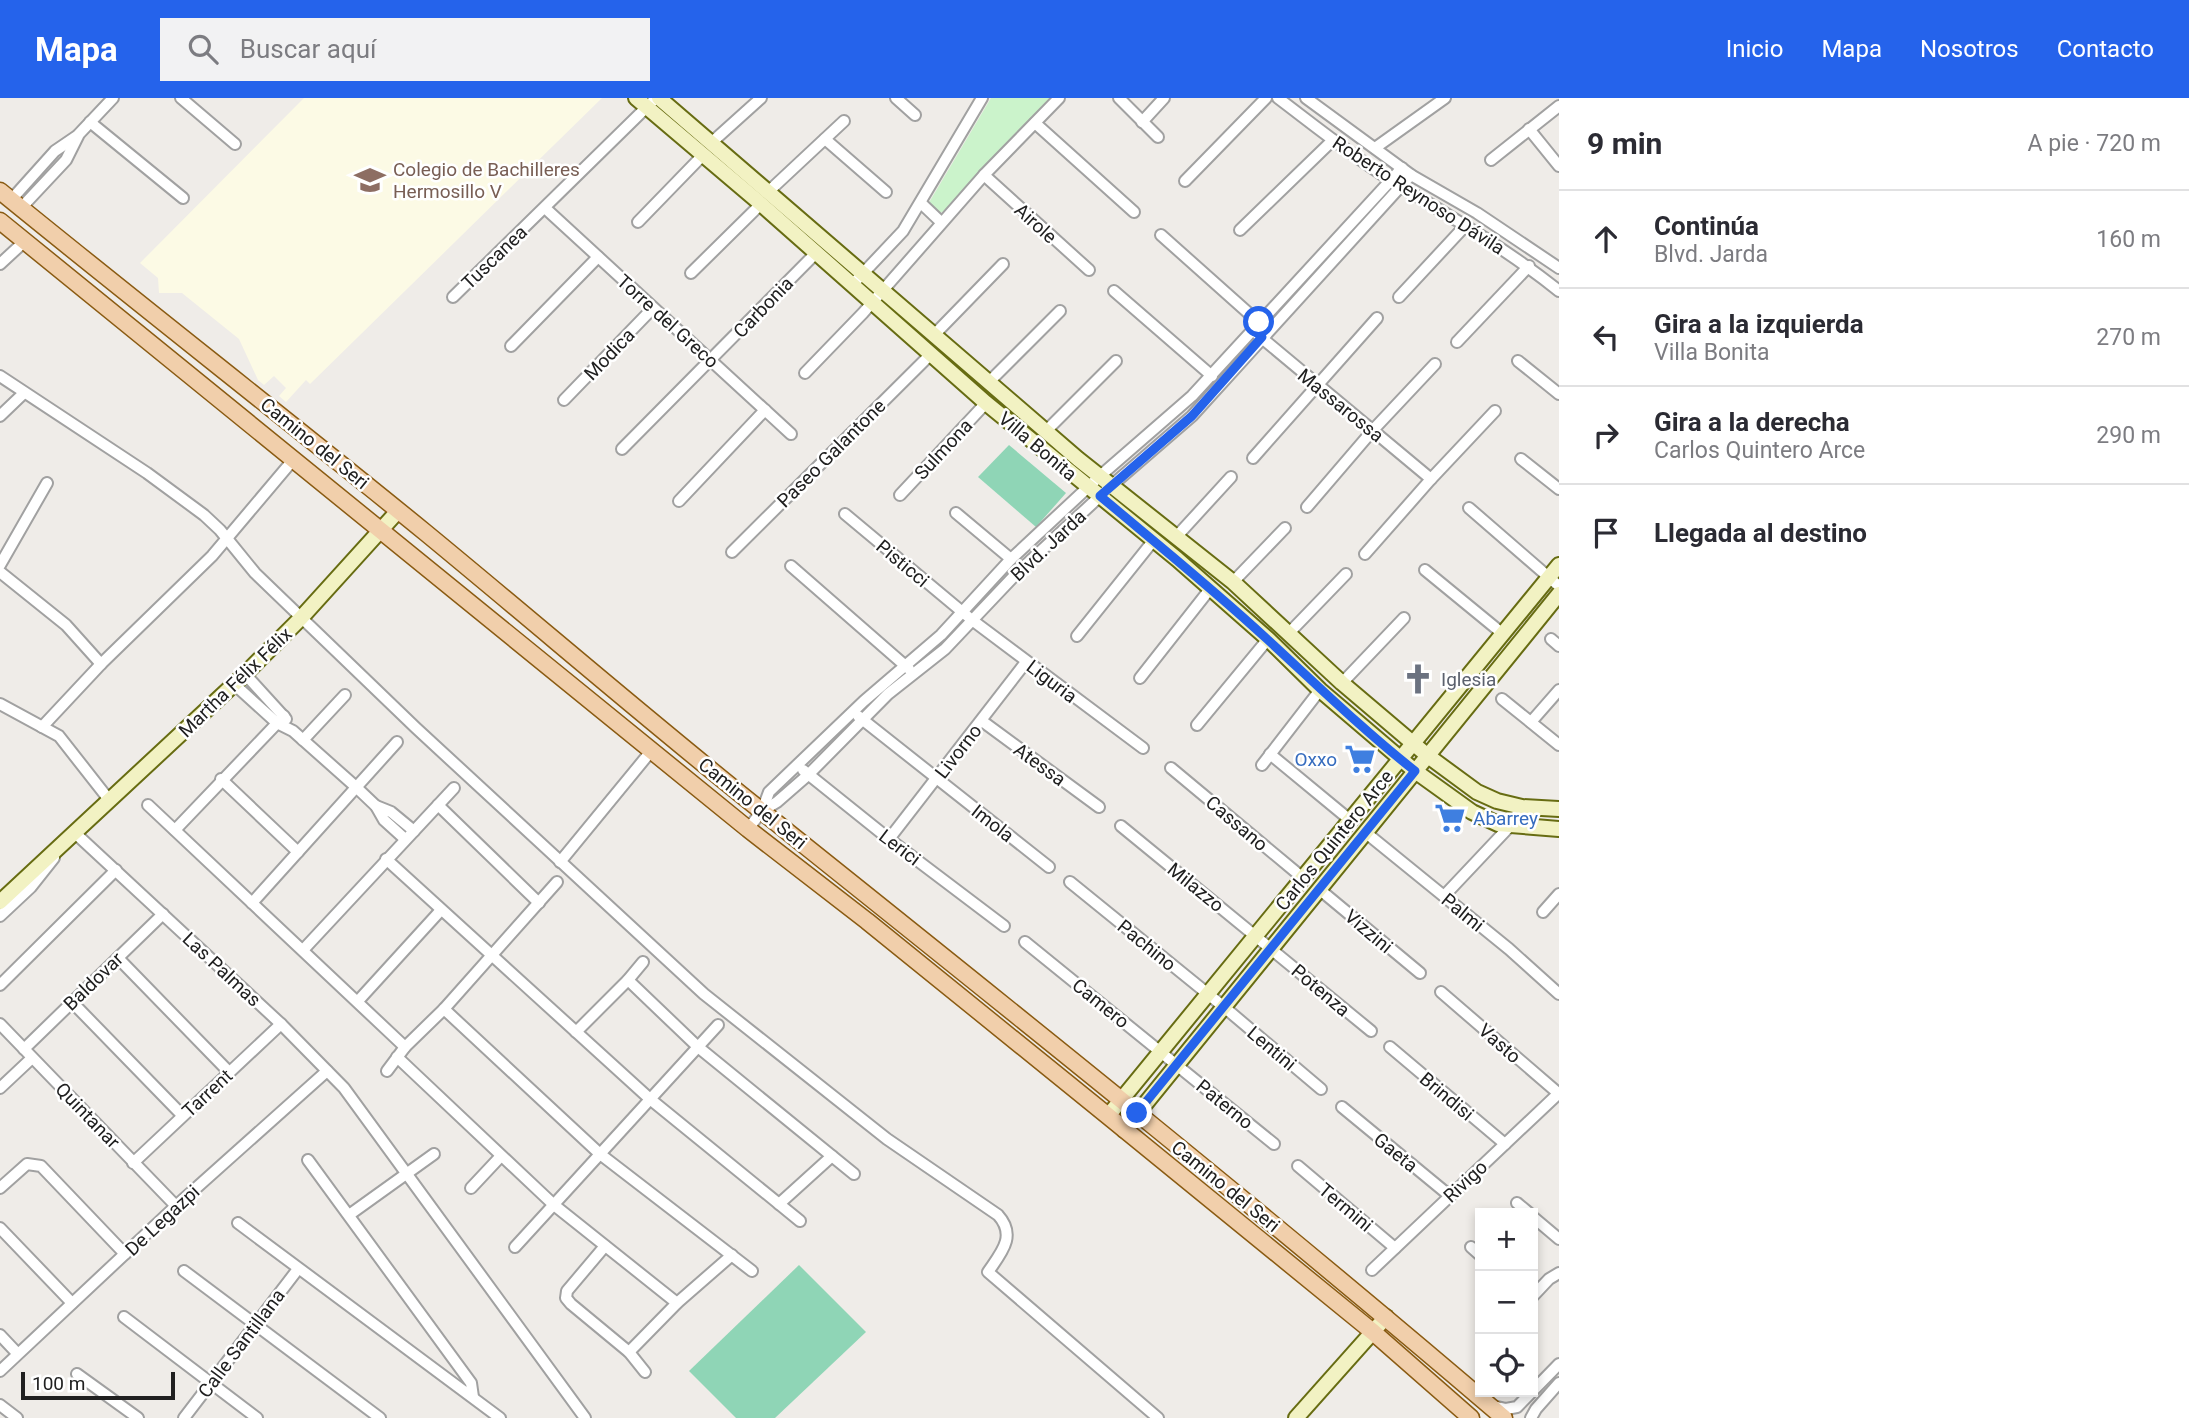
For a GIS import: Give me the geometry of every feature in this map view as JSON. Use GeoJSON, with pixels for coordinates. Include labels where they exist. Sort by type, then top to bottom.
{"type":"FeatureCollection","features":[{"type":"Feature","properties":{"kind":"main road","name":"Camino del Seri"},"geometry":{"type":"LineString","coordinates":[[11,199],[398,511],[762,811],[896,916],[1386,1317],[1504,1418]]}},
{"type":"Feature","properties":{"kind":"main road","name":"Camino del Seri"},"geometry":{"type":"LineString","coordinates":[[0,221],[748,829],[867,921],[1124,1129],[1373,1332],[1471,1418]]}},
{"type":"Feature","properties":{"kind":"main road"},"geometry":{"type":"LineString","coordinates":[[867,921],[896,916]]}},
{"type":"Feature","properties":{"kind":"street"},"geometry":{"type":"LineString","coordinates":[[11,199],[66,160],[79,135],[113,98]]}},
{"type":"Feature","properties":{"kind":"street"},"geometry":{"type":"LineString","coordinates":[[181,98],[235,144]]}},
{"type":"Feature","properties":{"kind":"street"},"geometry":{"type":"LineString","coordinates":[[638,222],[707,149],[761,98]]}},
{"type":"Feature","properties":{"kind":"street"},"geometry":{"type":"LineString","coordinates":[[896,98],[915,115]]}},
{"type":"Feature","properties":{"kind":"street"},"geometry":{"type":"LineString","coordinates":[[858,280],[902,231],[982,98]]}},
{"type":"Feature","properties":{"kind":"street"},"geometry":{"type":"LineString","coordinates":[[805,373],[984,175],[1039,127],[1059,98]]}},
{"type":"Feature","properties":{"kind":"street"},"geometry":{"type":"LineString","coordinates":[[1119,98],[1158,137]]}},
{"type":"Feature","properties":{"kind":"street"},"geometry":{"type":"LineString","coordinates":[[1142,122],[1164,98]]}},
{"type":"Feature","properties":{"kind":"street"},"geometry":{"type":"LineString","coordinates":[[1185,181],[1266,98]]}},
{"type":"Feature","properties":{"kind":"street","name":"Roberto Reynoso Dávila"},"geometry":{"type":"LineString","coordinates":[[1278,98],[1391,180],[1529,267],[1559,291]]}},
{"type":"Feature","properties":{"kind":"street"},"geometry":{"type":"LineString","coordinates":[[1375,148],[1445,98]]}},
{"type":"Feature","properties":{"kind":"street","name":"Villa Bonita"},"geometry":{"type":"LineString","coordinates":[[649,100],[876,296],[930,355],[1210,589],[1400,759],[1472,812],[1498,824],[1559,829]]}},
{"type":"Feature","properties":{"kind":"street","name":"Tuscanea"},"geometry":{"type":"LineString","coordinates":[[453,297],[545,208],[649,100]]}},
{"type":"Feature","properties":{"kind":"street","name":"Roberto Reynoso Dávila"},"geometry":{"type":"LineString","coordinates":[[1313,100],[1406,172],[1558,264]]}},
{"type":"Feature","properties":{"kind":"street"},"geometry":{"type":"LineString","coordinates":[[1491,160],[1559,106]]}},
{"type":"Feature","properties":{"kind":"street"},"geometry":{"type":"LineString","coordinates":[[691,273],[845,121]]}},
{"type":"Feature","properties":{"kind":"street"},"geometry":{"type":"LineString","coordinates":[[90,122],[183,198]]}},
{"type":"Feature","properties":{"kind":"street"},"geometry":{"type":"LineString","coordinates":[[1039,127],[1134,212]]}},
{"type":"Feature","properties":{"kind":"street"},"geometry":{"type":"LineString","coordinates":[[1530,129],[1559,166]]}},
{"type":"Feature","properties":{"kind":"street"},"geometry":{"type":"LineString","coordinates":[[11,199],[55,151],[79,135]]}},
{"type":"Feature","properties":{"kind":"street"},"geometry":{"type":"LineString","coordinates":[[825,139],[887,192]]}},
{"type":"Feature","properties":{"kind":"street"},"geometry":{"type":"LineString","coordinates":[[1240,230],[1333,140]]}},
{"type":"Feature","properties":{"kind":"street"},"geometry":{"type":"LineString","coordinates":[[55,151],[66,160]]}},
{"type":"Feature","properties":{"kind":"street","name":"Blvd. Jarda"},"geometry":{"type":"LineString","coordinates":[[1106,481],[1192,416],[1260,330],[1391,180],[1406,172]]}},
{"type":"Feature","properties":{"kind":"street","name":"Blvd. Jarda"},"geometry":{"type":"LineString","coordinates":[[762,811],[769,792],[909,669],[1011,559],[1106,481],[1179,410],[1208,373],[1260,330],[1401,186],[1406,172]]}},
{"type":"Feature","properties":{"kind":"street","name":"Airole"},"geometry":{"type":"LineString","coordinates":[[984,175],[1089,270]]}},
{"type":"Feature","properties":{"kind":"street","name":"Villa Bonita"},"geometry":{"type":"LineString","coordinates":[[764,198],[816,253],[858,280]]}},
{"type":"Feature","properties":{"kind":"street"},"geometry":{"type":"LineString","coordinates":[[921,203],[941,222]]}},
{"type":"Feature","properties":{"kind":"street","name":"Torre del Greco"},"geometry":{"type":"LineString","coordinates":[[545,208],[791,434]]}},
{"type":"Feature","properties":{"kind":"street"},"geometry":{"type":"LineString","coordinates":[[1399,297],[1465,226]]}},
{"type":"Feature","properties":{"kind":"street","name":"Massarossa"},"geometry":{"type":"LineString","coordinates":[[1161,234],[1316,385],[1430,479]]}},
{"type":"Feature","properties":{"kind":"street"},"geometry":{"type":"LineString","coordinates":[[0,264],[25,241]]}},
{"type":"Feature","properties":{"kind":"street","name":"Carbonia"},"geometry":{"type":"LineString","coordinates":[[622,449],[816,253]]}},
{"type":"Feature","properties":{"kind":"street"},"geometry":{"type":"LineString","coordinates":[[511,346],[598,257]]}},
{"type":"Feature","properties":{"kind":"street"},"geometry":{"type":"LineString","coordinates":[[933,336],[1003,264]]}},
{"type":"Feature","properties":{"kind":"street"},"geometry":{"type":"LineString","coordinates":[[1457,342],[1529,267]]}},
{"type":"Feature","properties":{"kind":"street"},"geometry":{"type":"LineString","coordinates":[[1114,291],[1208,373]]}},
{"type":"Feature","properties":{"kind":"street","name":"Villa Bonita"},"geometry":{"type":"LineString","coordinates":[[876,296],[933,336],[1106,481],[1233,582],[1342,683],[1428,756],[1477,792],[1497,801],[1522,807],[1559,809]]}},
{"type":"Feature","properties":{"kind":"street","name":"Modica"},"geometry":{"type":"LineString","coordinates":[[564,400],[653,308]]}},
{"type":"Feature","properties":{"kind":"street"},"geometry":{"type":"LineString","coordinates":[[989,382],[1060,311]]}},
{"type":"Feature","properties":{"kind":"street"},"geometry":{"type":"LineString","coordinates":[[1253,458],[1377,318]]}},
{"type":"Feature","properties":{"kind":"street","name":"Paseo Galantone"},"geometry":{"type":"LineString","coordinates":[[732,552],[930,355]]}},
{"type":"Feature","properties":{"kind":"street"},"geometry":{"type":"LineString","coordinates":[[1046,431],[1116,361]]}},
{"type":"Feature","properties":{"kind":"street"},"geometry":{"type":"LineString","coordinates":[[1518,361],[1559,394]]}},
{"type":"Feature","properties":{"kind":"street"},"geometry":{"type":"LineString","coordinates":[[1307,506],[1373,430],[1435,365]]}},
{"type":"Feature","properties":{"kind":"street"},"geometry":{"type":"LineString","coordinates":[[0,376],[190,503],[213,522],[247,565],[301,618],[560,862],[705,994],[887,1139],[998,1215],[1004,1222],[1007,1245],[988,1272],[1158,1418]]}},
{"type":"Feature","properties":{"kind":"street"},"geometry":{"type":"LineString","coordinates":[[0,415],[24,393]]}},
{"type":"Feature","properties":{"kind":"street","name":"Sulmona"},"geometry":{"type":"LineString","coordinates":[[900,495],[986,403]]}},
{"type":"Feature","properties":{"kind":"street"},"geometry":{"type":"LineString","coordinates":[[679,501],[765,410]]}},
{"type":"Feature","properties":{"kind":"street"},"geometry":{"type":"LineString","coordinates":[[1365,554],[1430,479],[1495,411]]}},
{"type":"Feature","properties":{"kind":"street"},"geometry":{"type":"LineString","coordinates":[[1521,459],[1559,489]]}},
{"type":"Feature","properties":{"kind":"street"},"geometry":{"type":"LineString","coordinates":[[43,727],[101,664],[199,570],[293,460]]}},
{"type":"Feature","properties":{"kind":"street"},"geometry":{"type":"LineString","coordinates":[[1177,536],[1231,477]]}},
{"type":"Feature","properties":{"kind":"street"},"geometry":{"type":"LineString","coordinates":[[0,565],[47,483]]}},
{"type":"Feature","properties":{"kind":"street","name":"Blvd. Jarda"},"geometry":{"type":"LineString","coordinates":[[909,669],[946,649],[1094,492]]}},
{"type":"Feature","properties":{"kind":"street"},"geometry":{"type":"LineString","coordinates":[[1468,508],[1554,582]]}},
{"type":"Feature","properties":{"kind":"street","name":"Martha Félix Félix"},"geometry":{"type":"LineString","coordinates":[[0,902],[239,679],[301,618],[398,511]]}},
{"type":"Feature","properties":{"kind":"street"},"geometry":{"type":"LineString","coordinates":[[956,513],[1011,559]]}},
{"type":"Feature","properties":{"kind":"street","name":"Pisticci"},"geometry":{"type":"LineString","coordinates":[[845,514],[962,611]]}},
{"type":"Feature","properties":{"kind":"street"},"geometry":{"type":"LineString","coordinates":[[1233,582],[1285,528]]}},
{"type":"Feature","properties":{"kind":"street"},"geometry":{"type":"LineString","coordinates":[[1077,636],[1153,541]]}},
{"type":"Feature","properties":{"kind":"street","name":"Carlos Quintero Arce"},"geometry":{"type":"LineString","coordinates":[[1108,1116],[1503,634],[1554,582],[1559,565]]}},
{"type":"Feature","properties":{"kind":"street"},"geometry":{"type":"LineString","coordinates":[[791,566],[909,669]]}},
{"type":"Feature","properties":{"kind":"street"},"geometry":{"type":"LineString","coordinates":[[1425,570],[1503,634]]}},
{"type":"Feature","properties":{"kind":"street"},"geometry":{"type":"LineString","coordinates":[[0,572],[66,625],[101,664]]}},
{"type":"Feature","properties":{"kind":"street"},"geometry":{"type":"LineString","coordinates":[[1289,633],[1346,574]]}},
{"type":"Feature","properties":{"kind":"street"},"geometry":{"type":"LineString","coordinates":[[1139,678],[1210,589]]}},
{"type":"Feature","properties":{"kind":"street","name":"Carlos Quintero Arce"},"geometry":{"type":"LineString","coordinates":[[1124,1129],[1559,594]]}},
{"type":"Feature","properties":{"kind":"street","name":"Liguria"},"geometry":{"type":"LineString","coordinates":[[962,611],[1143,748]]}},
{"type":"Feature","properties":{"kind":"street"},"geometry":{"type":"LineString","coordinates":[[1342,683],[1404,618]]}},
{"type":"Feature","properties":{"kind":"street"},"geometry":{"type":"LineString","coordinates":[[1198,725],[1268,639]]}},
{"type":"Feature","properties":{"kind":"street","name":"Livorno"},"geometry":{"type":"LineString","coordinates":[[889,839],[1027,662]]}},
{"type":"Feature","properties":{"kind":"street"},"geometry":{"type":"LineString","coordinates":[[239,679],[376,806],[384,820],[405,839]]}},
{"type":"Feature","properties":{"kind":"street"},"geometry":{"type":"LineString","coordinates":[[1262,765],[1320,690]]}},
{"type":"Feature","properties":{"kind":"street"},"geometry":{"type":"LineString","coordinates":[[1531,722],[1559,690]]}},
{"type":"Feature","properties":{"kind":"street"},"geometry":{"type":"LineString","coordinates":[[303,740],[345,695]]}},
{"type":"Feature","properties":{"kind":"street"},"geometry":{"type":"LineString","coordinates":[[1502,699],[1559,745]]}},
{"type":"Feature","properties":{"kind":"street"},"geometry":{"type":"LineString","coordinates":[[0,704],[60,737],[110,801]]}},
{"type":"Feature","properties":{"kind":"street","name":"Blvd. Jarda"},"geometry":{"type":"LineString","coordinates":[[762,811],[777,802],[807,775],[858,716]]}},
{"type":"Feature","properties":{"kind":"street","name":"Imola"},"geometry":{"type":"LineString","coordinates":[[858,716],[1049,867]]}},
{"type":"Feature","properties":{"kind":"street"},"geometry":{"type":"LineString","coordinates":[[175,830],[280,719]]}},
{"type":"Feature","properties":{"kind":"street","name":"Atessa"},"geometry":{"type":"LineString","coordinates":[[982,721],[1098,807]]}},
{"type":"Feature","properties":{"kind":"street"},"geometry":{"type":"LineString","coordinates":[[252,902],[397,742]]}},
{"type":"Feature","properties":{"kind":"street"},"geometry":{"type":"LineString","coordinates":[[560,862],[652,750]]}},
{"type":"Feature","properties":{"kind":"street"},"geometry":{"type":"LineString","coordinates":[[1270,754],[1350,820]]}},
{"type":"Feature","properties":{"kind":"street","name":"Lerici"},"geometry":{"type":"LineString","coordinates":[[799,765],[807,775],[1004,926]]}},
{"type":"Feature","properties":{"kind":"street","name":"Cassano"},"geometry":{"type":"LineString","coordinates":[[1171,768],[1303,878]]}},
{"type":"Feature","properties":{"kind":"street"},"geometry":{"type":"LineString","coordinates":[[221,779],[298,852]]}},
{"type":"Feature","properties":{"kind":"street"},"geometry":{"type":"LineString","coordinates":[[303,950],[454,788]]}},
{"type":"Feature","properties":{"kind":"street"},"geometry":{"type":"LineString","coordinates":[[148,805],[405,1047]]}},
{"type":"Feature","properties":{"kind":"street"},"geometry":{"type":"LineString","coordinates":[[438,805],[539,903]]}},
{"type":"Feature","properties":{"kind":"street"},"geometry":{"type":"LineString","coordinates":[[376,806],[391,811],[414,831]]}},
{"type":"Feature","properties":{"kind":"street"},"geometry":{"type":"LineString","coordinates":[[1444,896],[1510,826],[1522,807]]}},
{"type":"Feature","properties":{"kind":"street"},"geometry":{"type":"LineString","coordinates":[[748,829],[762,811]]}},
{"type":"Feature","properties":{"kind":"street","name":"Milazzo"},"geometry":{"type":"LineString","coordinates":[[1121,826],[1271,948]]}},
{"type":"Feature","properties":{"kind":"street","name":"Palmi"},"geometry":{"type":"LineString","coordinates":[[1365,832],[1509,949],[1559,995]]}},
{"type":"Feature","properties":{"kind":"street","name":"Las Palmas"},"geometry":{"type":"LineString","coordinates":[[75,833],[281,1024],[344,1088],[584,1418]]}},
{"type":"Feature","properties":{"kind":"street"},"geometry":{"type":"LineString","coordinates":[[0,916],[31,887],[63,844]]}},
{"type":"Feature","properties":{"kind":"street"},"geometry":{"type":"LineString","coordinates":[[386,859],[650,1099],[800,1221]]}},
{"type":"Feature","properties":{"kind":"street"},"geometry":{"type":"LineString","coordinates":[[0,985],[116,870]]}},
{"type":"Feature","properties":{"kind":"street"},"geometry":{"type":"LineString","coordinates":[[387,1070],[557,882]]}},
{"type":"Feature","properties":{"kind":"street","name":"Pachino"},"geometry":{"type":"LineString","coordinates":[[1070,882],[1224,1007]]}},
{"type":"Feature","properties":{"kind":"street","name":"Vizzini"},"geometry":{"type":"LineString","coordinates":[[1319,889],[1420,974]]}},
{"type":"Feature","properties":{"kind":"street"},"geometry":{"type":"LineString","coordinates":[[1543,912],[1559,894]]}},
{"type":"Feature","properties":{"kind":"street"},"geometry":{"type":"LineString","coordinates":[[358,1001],[441,910]]}},
{"type":"Feature","properties":{"kind":"street","name":"Baldovar"},"geometry":{"type":"LineString","coordinates":[[24,1049],[163,914]]}},
{"type":"Feature","properties":{"kind":"street","name":"Camero"},"geometry":{"type":"LineString","coordinates":[[1025,942],[1176,1065]]}},
{"type":"Feature","properties":{"kind":"street","name":"Potenza"},"geometry":{"type":"LineString","coordinates":[[1271,948],[1371,1031]]}},
{"type":"Feature","properties":{"kind":"street"},"geometry":{"type":"LineString","coordinates":[[118,958],[229,1072]]}},
{"type":"Feature","properties":{"kind":"street"},"geometry":{"type":"LineString","coordinates":[[576,1032],[643,962]]}},
{"type":"Feature","properties":{"kind":"street"},"geometry":{"type":"LineString","coordinates":[[628,980],[698,1047],[854,1174]]}},
{"type":"Feature","properties":{"kind":"street","name":"Vasto"},"geometry":{"type":"LineString","coordinates":[[1441,992],[1559,1093]]}},
{"type":"Feature","properties":{"kind":"street"},"geometry":{"type":"LineString","coordinates":[[72,1002],[182,1115]]}},
{"type":"Feature","properties":{"kind":"street","name":"Lentini"},"geometry":{"type":"LineString","coordinates":[[1224,1007],[1321,1089]]}},
{"type":"Feature","properties":{"kind":"street"},"geometry":{"type":"LineString","coordinates":[[444,1009],[600,1154],[752,1270]]}},
{"type":"Feature","properties":{"kind":"street","name":"Quintanar"},"geometry":{"type":"LineString","coordinates":[[0,1024],[176,1206]]}},
{"type":"Feature","properties":{"kind":"street","name":"Tarrent"},"geometry":{"type":"LineString","coordinates":[[133,1163],[281,1024]]}},
{"type":"Feature","properties":{"kind":"street"},"geometry":{"type":"LineString","coordinates":[[515,1247],[718,1025]]}},
{"type":"Feature","properties":{"kind":"street","name":"Brindisi"},"geometry":{"type":"LineString","coordinates":[[1390,1047],[1505,1144]]}},
{"type":"Feature","properties":{"kind":"street"},"geometry":{"type":"LineString","coordinates":[[397,1057],[554,1205],[677,1303]]}},
{"type":"Feature","properties":{"kind":"street"},"geometry":{"type":"LineString","coordinates":[[0,1088],[32,1058]]}},
{"type":"Feature","properties":{"kind":"street","name":"Paterno"},"geometry":{"type":"LineString","coordinates":[[1176,1065],[1274,1144]]}},
{"type":"Feature","properties":{"kind":"street","name":"De Legazpi"},"geometry":{"type":"LineString","coordinates":[[0,1371],[176,1206],[327,1071]]}},
{"type":"Feature","properties":{"kind":"street","name":"Rivigo"},"geometry":{"type":"LineString","coordinates":[[1372,1270],[1559,1093]]}},
{"type":"Feature","properties":{"kind":"street","name":"Gaeta"},"geometry":{"type":"LineString","coordinates":[[1342,1107],[1450,1196]]}},
{"type":"Feature","properties":{"kind":"street"},"geometry":{"type":"LineString","coordinates":[[349,1215],[434,1154]]}},
{"type":"Feature","properties":{"kind":"street"},"geometry":{"type":"LineString","coordinates":[[471,1188],[501,1156]]}},
{"type":"Feature","properties":{"kind":"street"},"geometry":{"type":"LineString","coordinates":[[779,1204],[832,1156]]}},
{"type":"Feature","properties":{"kind":"street"},"geometry":{"type":"LineString","coordinates":[[308,1160],[471,1383],[473,1397]]}},
{"type":"Feature","properties":{"kind":"street"},"geometry":{"type":"LineString","coordinates":[[0,1188],[27,1164],[41,1166],[125,1254]]}},
{"type":"Feature","properties":{"kind":"street","name":"Termini"},"geometry":{"type":"LineString","coordinates":[[1298,1166],[1395,1248]]}},
{"type":"Feature","properties":{"kind":"street"},"geometry":{"type":"LineString","coordinates":[[1517,1203],[1523,1208]]}},
{"type":"Feature","properties":{"kind":"street"},"geometry":{"type":"LineString","coordinates":[[1538,1221],[1559,1239]]}},
{"type":"Feature","properties":{"kind":"street"},"geometry":{"type":"LineString","coordinates":[[238,1223],[500,1418]]}},
{"type":"Feature","properties":{"kind":"street"},"geometry":{"type":"LineString","coordinates":[[0,1228],[72,1303]]}},
{"type":"Feature","properties":{"kind":"street"},"geometry":{"type":"LineString","coordinates":[[605,1246],[567,1291],[566,1298],[629,1352],[645,1372]]}},
{"type":"Feature","properties":{"kind":"street"},"geometry":{"type":"LineString","coordinates":[[1471,1247],[1475,1251]]}},
{"type":"Feature","properties":{"kind":"street"},"geometry":{"type":"LineString","coordinates":[[629,1352],[677,1303],[732,1255]]}},
{"type":"Feature","properties":{"kind":"street","name":"Calle Santillana"},"geometry":{"type":"LineString","coordinates":[[184,1418],[298,1269]]}},
{"type":"Feature","properties":{"kind":"street"},"geometry":{"type":"LineString","coordinates":[[184,1271],[380,1418]]}},
{"type":"Feature","properties":{"kind":"street"},"geometry":{"type":"LineString","coordinates":[[1538,1291],[1559,1273]]}},
{"type":"Feature","properties":{"kind":"street"},"geometry":{"type":"LineString","coordinates":[[1296,1418],[1386,1317]]}},
{"type":"Feature","properties":{"kind":"street"},"geometry":{"type":"LineString","coordinates":[[124,1318],[257,1418]]}},
{"type":"Feature","properties":{"kind":"street"},"geometry":{"type":"LineString","coordinates":[[0,1335],[17,1353]]}},
{"type":"Feature","properties":{"kind":"street"},"geometry":{"type":"LineString","coordinates":[[1490,1406],[1517,1408],[1559,1364]]}},
{"type":"Feature","properties":{"kind":"street"},"geometry":{"type":"LineString","coordinates":[[77,1374],[138,1418]]}},
{"type":"Feature","properties":{"kind":"street"},"geometry":{"type":"LineString","coordinates":[[1531,1418],[1559,1383]]}},
{"type":"Feature","properties":{"kind":"street"},"geometry":{"type":"LineString","coordinates":[[0,1405],[17,1418]]}},
{"type":"Feature","properties":{"kind":"shaded area","name":"Colegio de Bachilleres Hermosillo V"},"geometry":{"type":"Polygon","coordinates":[[[304,98],[602,98],[310,384],[306,380],[286,402],[279,396],[286,388],[274,376],[264,385],[258,380],[239,339],[182,293],[159,293],[158,278],[140,263],[304,98]]]}},
{"type":"Feature","properties":{"kind":"green space"},"geometry":{"type":"Polygon","coordinates":[[[991,98],[1052,98],[951,209],[939,213],[927,206],[991,98]]]}},
{"type":"Feature","properties":{"kind":"green space"},"geometry":{"type":"Polygon","coordinates":[[[1009,445],[1066,493],[1036,527],[978,477],[1009,445]]]}},
{"type":"Feature","properties":{"kind":"green space"},"geometry":{"type":"Polygon","coordinates":[[[799,1265],[866,1332],[775,1418],[736,1418],[689,1371],[799,1265]]]}},
{"type":"Feature","properties":{"kind":"place","name":"Colegio de Bachilleres Hermosillo V"},"geometry":{"type":"Point","coordinates":[370,180]}},
{"type":"Feature","properties":{"kind":"place","name":"Iglesia"},"geometry":{"type":"Point","coordinates":[1418,679]}},
{"type":"Feature","properties":{"kind":"place","name":"Oxxo"},"geometry":{"type":"Point","coordinates":[1360,759]}},
{"type":"Feature","properties":{"kind":"place","name":"Abarrey"},"geometry":{"type":"Point","coordinates":[1450,818]}},
{"type":"Feature","properties":{"kind":"route"},"geometry":{"type":"LineString","coordinates":[[1137,1113],[1415,771],[1320,690],[1268,639],[1177,559],[1100,496],[1192,416],[1262,337],[1253,330],[1259,322]]}}]}
